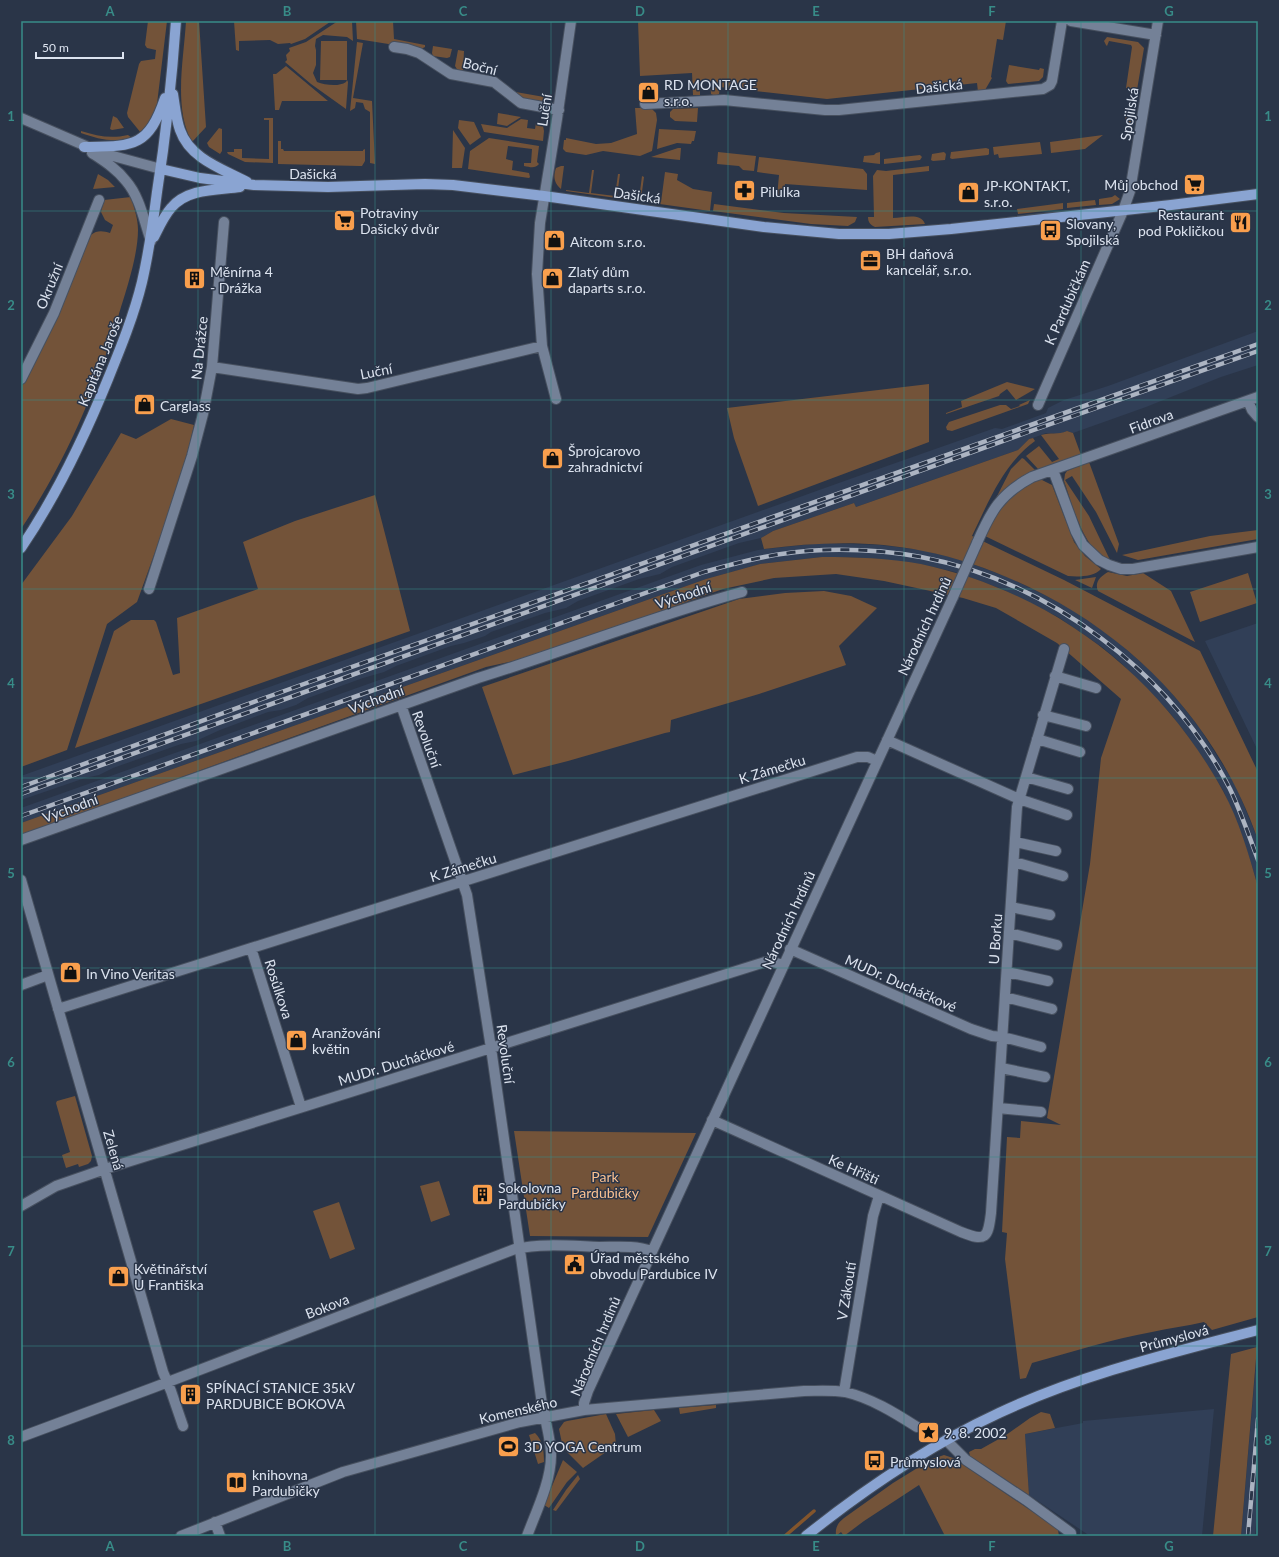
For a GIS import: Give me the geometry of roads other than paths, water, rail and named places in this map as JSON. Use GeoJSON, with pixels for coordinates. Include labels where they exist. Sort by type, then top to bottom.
{"type":"FeatureCollection","features":[{"type":"Feature","properties":{"kind":"main road"},"geometry":{"type":"LineString","coordinates":[[161,169],[176,21]]}},
{"type":"Feature","properties":{"kind":"main road"},"geometry":{"type":"LineString","coordinates":[[84,147],[120,146],[141,139],[152,127],[159,114],[171,81]]}},
{"type":"Feature","properties":{"kind":"main road"},"geometry":{"type":"LineString","coordinates":[[171,81],[180,131],[188,145],[203,159],[254,186]]}},
{"type":"Feature","properties":{"kind":"main road","name":"Dašická"},"geometry":{"type":"LineString","coordinates":[[161,169],[200,178],[254,186],[328,188],[425,184],[453,185],[544,196],[764,227],[846,234],[889,234],[930,231],[1258,194]]}},
{"type":"Feature","properties":{"kind":"main road","name":"Kapitána Jaroše"},"geometry":{"type":"LineString","coordinates":[[21,548],[50,502],[95,413],[133,314],[142,283],[151,241],[161,169]]}},
{"type":"Feature","properties":{"kind":"main road"},"geometry":{"type":"LineString","coordinates":[[151,241],[171,208],[180,200],[194,193],[254,186]]}},
{"type":"Feature","properties":{"kind":"main road","name":"Průmyslová"},"geometry":{"type":"LineString","coordinates":[[806,1536],[863,1492],[919,1455],[1000,1413],[1053,1390],[1150,1359],[1258,1330]]}},
{"type":"Feature","properties":{"kind":"street","name":"Luční"},"geometry":{"type":"LineString","coordinates":[[556,399],[542,346],[537,274],[539,235],[544,196],[559,110],[571,21]]}},
{"type":"Feature","properties":{"kind":"street","name":"Dašická"},"geometry":{"type":"LineString","coordinates":[[645,104],[724,100],[825,110],[839,110],[1043,89],[1052,81],[1062,21]]}},
{"type":"Feature","properties":{"kind":"street"},"geometry":{"type":"LineString","coordinates":[[1071,21],[1156,35]]}},
{"type":"Feature","properties":{"kind":"street","name":"Spojilská"},"geometry":{"type":"LineString","coordinates":[[1124,210],[1130,191],[1158,21]]}},
{"type":"Feature","properties":{"kind":"street","name":"Boční"},"geometry":{"type":"LineString","coordinates":[[394,47],[407,49],[418,53],[433,61],[451,74],[494,82],[521,103],[559,110]]}},
{"type":"Feature","properties":{"kind":"street","name":"Dašická"},"geometry":{"type":"LineString","coordinates":[[21,118],[84,147],[116,158],[161,169]]}},
{"type":"Feature","properties":{"kind":"street"},"geometry":{"type":"LineString","coordinates":[[84,147],[120,174],[131,188],[135,195],[151,241]]}},
{"type":"Feature","properties":{"kind":"street","name":"Okružní"},"geometry":{"type":"LineString","coordinates":[[21,379],[54,313],[98,200]]}},
{"type":"Feature","properties":{"kind":"street","name":"K Pardubičkám"},"geometry":{"type":"LineString","coordinates":[[1038,405],[1124,210]]}},
{"type":"Feature","properties":{"kind":"street","name":"Na Drážce"},"geometry":{"type":"LineString","coordinates":[[149,589],[192,456],[203,414],[212,367],[224,222]]}},
{"type":"Feature","properties":{"kind":"street","name":"Luční"},"geometry":{"type":"LineString","coordinates":[[212,367],[358,389],[542,346]]}},
{"type":"Feature","properties":{"kind":"street"},"geometry":{"type":"LineString","coordinates":[[1253,399],[1252,410],[1258,417]]}},
{"type":"Feature","properties":{"kind":"street","name":"Fidrova"},"geometry":{"type":"LineString","coordinates":[[1053,470],[1253,399]]}},
{"type":"Feature","properties":{"kind":"street"},"geometry":{"type":"LineString","coordinates":[[1053,470],[1080,540],[1092,555],[1109,566],[1121,569],[1133,569],[1258,547]]}},
{"type":"Feature","properties":{"kind":"street","name":"Národních hrdinů"},"geometry":{"type":"LineString","coordinates":[[584,1410],[584,1403],[588,1391],[651,1251],[992,511],[1002,499],[1022,483],[1053,470]]}},
{"type":"Feature","properties":{"kind":"street","name":"Východní"},"geometry":{"type":"LineString","coordinates":[[21,840],[478,678],[742,592]]}},
{"type":"Feature","properties":{"kind":"street","name":"U Borku"},"geometry":{"type":"LineString","coordinates":[[985,1237],[989,1230],[991,1213],[1019,799],[1064,649]]}},
{"type":"Feature","properties":{"kind":"street"},"geometry":{"type":"LineString","coordinates":[[1055,676],[1096,688]]}},
{"type":"Feature","properties":{"kind":"street","name":"Revoluční"},"geometry":{"type":"LineString","coordinates":[[401,705],[463,881],[468,902],[491,1048],[544,1417]]}},
{"type":"Feature","properties":{"kind":"street"},"geometry":{"type":"LineString","coordinates":[[1044,714],[1086,726]]}},
{"type":"Feature","properties":{"kind":"street"},"geometry":{"type":"LineString","coordinates":[[1037,739],[1080,752]]}},
{"type":"Feature","properties":{"kind":"street"},"geometry":{"type":"LineString","coordinates":[[887,740],[1019,799],[1067,815]]}},
{"type":"Feature","properties":{"kind":"street","name":"K Zámečku"},"geometry":{"type":"LineString","coordinates":[[58,1009],[857,757],[868,757],[877,761]]}},
{"type":"Feature","properties":{"kind":"street"},"geometry":{"type":"LineString","coordinates":[[1026,777],[1068,789]]}},
{"type":"Feature","properties":{"kind":"street"},"geometry":{"type":"LineString","coordinates":[[1015,842],[1056,851]]}},
{"type":"Feature","properties":{"kind":"street"},"geometry":{"type":"LineString","coordinates":[[1014,862],[1063,876]]}},
{"type":"Feature","properties":{"kind":"street","name":"Zelená"},"geometry":{"type":"LineString","coordinates":[[21,880],[163,1372],[183,1426]]}},
{"type":"Feature","properties":{"kind":"street"},"geometry":{"type":"LineString","coordinates":[[1011,907],[1050,916]]}},
{"type":"Feature","properties":{"kind":"street"},"geometry":{"type":"LineString","coordinates":[[1009,933],[1057,945]]}},
{"type":"Feature","properties":{"kind":"street","name":"Rosůlkova"},"geometry":{"type":"LineString","coordinates":[[251,948],[301,1107]]}},
{"type":"Feature","properties":{"kind":"street","name":"MUDr. Ducháčkové"},"geometry":{"type":"LineString","coordinates":[[790,949],[971,1029],[992,1036],[1003,1037],[1041,1047]]}},
{"type":"Feature","properties":{"kind":"street","name":"MUDr. Ducháčkové"},"geometry":{"type":"LineString","coordinates":[[21,1206],[64,1183],[301,1107],[765,962],[773,962],[783,965]]}},
{"type":"Feature","properties":{"kind":"street"},"geometry":{"type":"LineString","coordinates":[[1007,972],[1048,981]]}},
{"type":"Feature","properties":{"kind":"street"},"geometry":{"type":"LineString","coordinates":[[21,985],[48,976]]}},
{"type":"Feature","properties":{"kind":"street"},"geometry":{"type":"LineString","coordinates":[[1005,997],[1052,1009]]}},
{"type":"Feature","properties":{"kind":"street"},"geometry":{"type":"LineString","coordinates":[[1001,1068],[1045,1077]]}},
{"type":"Feature","properties":{"kind":"street"},"geometry":{"type":"LineString","coordinates":[[998,1108],[1041,1112]]}},
{"type":"Feature","properties":{"kind":"street","name":"Ke Hřišti"},"geometry":{"type":"LineString","coordinates":[[712,1120],[971,1236],[978,1238],[985,1237]]}},
{"type":"Feature","properties":{"kind":"street","name":"V Zákoutí"},"geometry":{"type":"LineString","coordinates":[[844,1392],[873,1216],[879,1196]]}},
{"type":"Feature","properties":{"kind":"street","name":"Bokova"},"geometry":{"type":"LineString","coordinates":[[21,1436],[167,1382],[503,1253],[520,1248],[574,1246],[637,1247],[651,1251]]}},
{"type":"Feature","properties":{"kind":"street","name":"Komenského"},"geometry":{"type":"LineString","coordinates":[[181,1536],[343,1472],[520,1422],[584,1410],[804,1391],[844,1392],[881,1406],[917,1427]]}},
{"type":"Feature","properties":{"kind":"street"},"geometry":{"type":"LineString","coordinates":[[527,1536],[550,1467],[551,1453],[544,1417]]}},
{"type":"Feature","properties":{"kind":"street"},"geometry":{"type":"LineString","coordinates":[[946,1440],[966,1460],[1060,1525],[1071,1533],[1071,1536]]}},
{"type":"Feature","properties":{"kind":"street"},"geometry":{"type":"LineString","coordinates":[[216,1522],[220,1536]]}},
{"type":"Feature","properties":{"kind":"waterway"},"geometry":{"type":"LineString","coordinates":[[785,1536],[814,1511]]}},
{"type":"Feature","properties":{"kind":"railway"},"geometry":{"type":"LineString","coordinates":[[21,787],[259,700],[1258,344]]}},
{"type":"Feature","properties":{"kind":"railway"},"geometry":{"type":"LineString","coordinates":[[21,794],[1028,432],[1258,351]]}},
{"type":"Feature","properties":{"kind":"railway"},"geometry":{"type":"LineString","coordinates":[[21,816],[704,572],[748,560],[778,554],[824,550],[860,550],[897,553],[921,557],[969,569],[1015,587],[1059,610],[1101,638],[1140,671],[1175,707],[1205,747],[1230,789],[1258,860]]}},
{"type":"Feature","properties":{"kind":"railway"},"geometry":{"type":"LineString","coordinates":[[1248,1536],[1258,1419]]}},
{"type":"Feature","properties":{"kind":"place","name":"RD MONTAGE s.r.o."},"geometry":{"type":"Point","coordinates":[648,92]}},
{"type":"Feature","properties":{"kind":"place","name":"Můj obchod"},"geometry":{"type":"Point","coordinates":[1194,184]}},
{"type":"Feature","properties":{"kind":"place","name":"Pilulka"},"geometry":{"type":"Point","coordinates":[744,191]}},
{"type":"Feature","properties":{"kind":"place","name":"JP-KONTAKT, s.r.o."},"geometry":{"type":"Point","coordinates":[968,193]}},
{"type":"Feature","properties":{"kind":"place","name":"Potraviny Dašický dvůr"},"geometry":{"type":"Point","coordinates":[344,220]}},
{"type":"Feature","properties":{"kind":"place","name":"Restaurant pod Pokličkou"},"geometry":{"type":"Point","coordinates":[1240,222]}},
{"type":"Feature","properties":{"kind":"place","name":"Slovany, Spojilská"},"geometry":{"type":"Point","coordinates":[1051,231]}},
{"type":"Feature","properties":{"kind":"place","name":"Aitcom s.r.o."},"geometry":{"type":"Point","coordinates":[555,241]}},
{"type":"Feature","properties":{"kind":"place","name":"BH daňová kancelář, s.r.o."},"geometry":{"type":"Point","coordinates":[870,261]}},
{"type":"Feature","properties":{"kind":"place","name":"Měnírna 4 - Drážka"},"geometry":{"type":"Point","coordinates":[195,279]}},
{"type":"Feature","properties":{"kind":"place","name":"Zlatý dům daparts s.r.o."},"geometry":{"type":"Point","coordinates":[552,279]}},
{"type":"Feature","properties":{"kind":"place","name":"Carglass"},"geometry":{"type":"Point","coordinates":[145,405]}},
{"type":"Feature","properties":{"kind":"place","name":"Šprojcarovo zahradnictví"},"geometry":{"type":"Point","coordinates":[553,458]}},
{"type":"Feature","properties":{"kind":"place","name":"In Vino Veritas"},"geometry":{"type":"Point","coordinates":[71,973]}},
{"type":"Feature","properties":{"kind":"place","name":"Aranžování květin"},"geometry":{"type":"Point","coordinates":[297,1040]}},
{"type":"Feature","properties":{"kind":"place","name":"Sokolovna Pardubičky"},"geometry":{"type":"Point","coordinates":[483,1195]}},
{"type":"Feature","properties":{"kind":"place","name":"Úřad městského obvodu Pardubice IV"},"geometry":{"type":"Point","coordinates":[575,1265]}},
{"type":"Feature","properties":{"kind":"place","name":"Květinářství U Františka"},"geometry":{"type":"Point","coordinates":[118,1276]}},
{"type":"Feature","properties":{"kind":"place","name":"SPÍNACÍ STANICE 35kV PARDUBICE BOKOVA"},"geometry":{"type":"Point","coordinates":[190,1395]}},
{"type":"Feature","properties":{"kind":"place","name":"9. 8. 2002"},"geometry":{"type":"Point","coordinates":[928,1432]}},
{"type":"Feature","properties":{"kind":"place","name":"3D YOGA Centrum"},"geometry":{"type":"Point","coordinates":[509,1446]}},
{"type":"Feature","properties":{"kind":"place","name":"Průmyslová"},"geometry":{"type":"Point","coordinates":[875,1461]}},
{"type":"Feature","properties":{"kind":"place","name":"knihovna Pardubičky"},"geometry":{"type":"Point","coordinates":[237,1482]}},
{"type":"Feature","properties":{"kind":"park label","name":"Park Pardubičky"},"geometry":{"type":"Point","coordinates":[605,1184]}}]}
